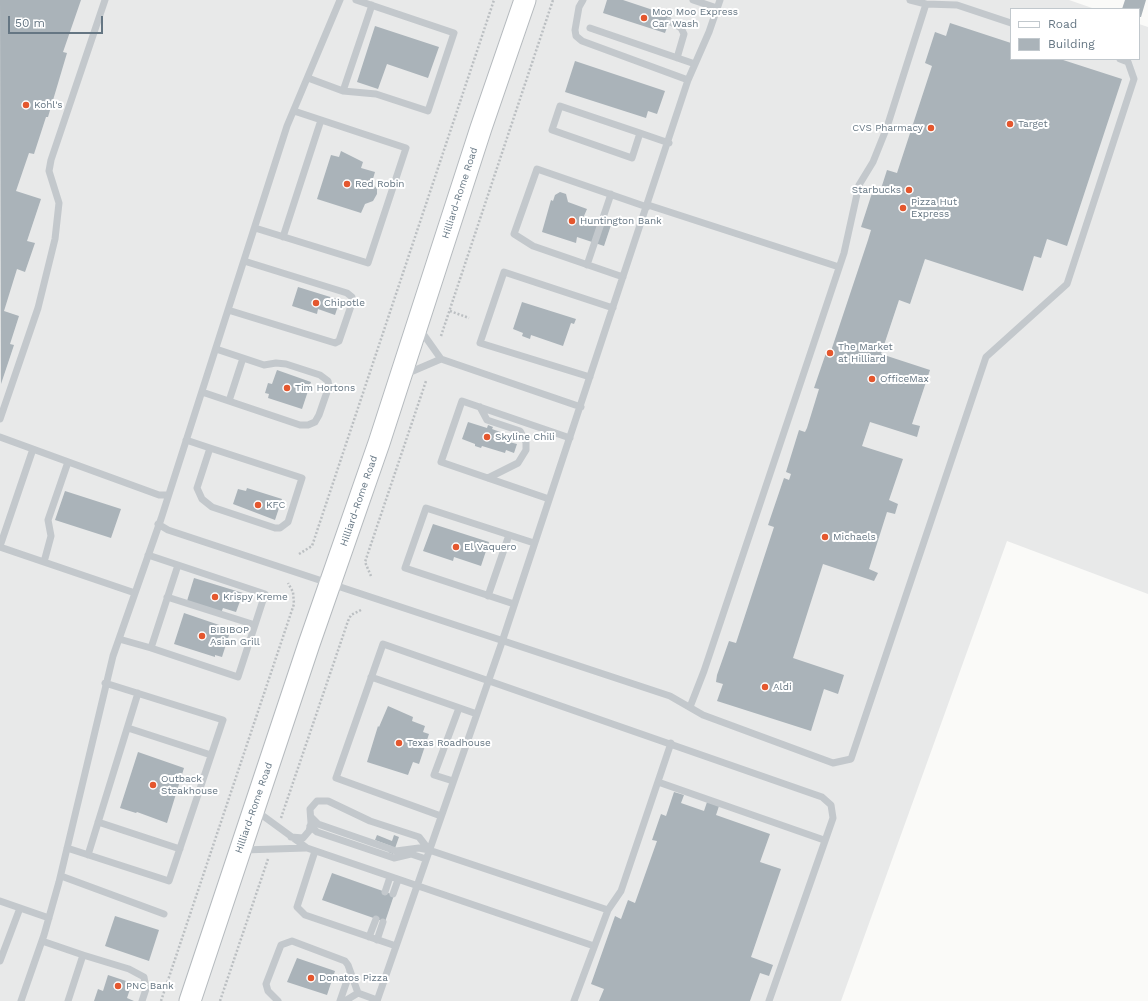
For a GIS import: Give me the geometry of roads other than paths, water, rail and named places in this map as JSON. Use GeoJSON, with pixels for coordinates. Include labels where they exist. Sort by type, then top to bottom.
{"type":"FeatureCollection","features":[{"type":"Feature","properties":{"kind":"main road","name":"Hilliard-Rome Road"},"geometry":{"type":"LineString","coordinates":[[190,1001],[400,376],[480,128],[525,0]]}},
{"type":"Feature","properties":{"kind":"lane"},"geometry":{"type":"LineString","coordinates":[[0,419],[38,308],[55,239],[59,203],[48,171],[104,0]]}},
{"type":"Feature","properties":{"kind":"lane"},"geometry":{"type":"LineString","coordinates":[[21,1001],[42,941],[61,876],[105,683],[119,639],[202,392],[287,126],[340,0]]}},
{"type":"Feature","properties":{"kind":"lane"},"geometry":{"type":"LineString","coordinates":[[308,78],[343,91],[376,94],[428,111],[454,33],[356,0]]}},
{"type":"Feature","properties":{"kind":"lane"},"geometry":{"type":"LineString","coordinates":[[582,0],[579,7],[575,30],[576,36],[582,41],[688,80]]}},
{"type":"Feature","properties":{"kind":"lane"},"geometry":{"type":"LineString","coordinates":[[693,0],[717,8]]}},
{"type":"Feature","properties":{"kind":"lane"},"geometry":{"type":"LineString","coordinates":[[278,1001],[268,991],[266,984],[278,950],[286,942],[292,941],[338,957],[348,965],[358,993],[377,1001],[502,642],[669,143],[688,80],[709,32],[720,0]]}},
{"type":"Feature","properties":{"kind":"lane"},"geometry":{"type":"LineString","coordinates":[[910,0],[926,4],[957,5],[1010,23]]}},
{"type":"Feature","properties":{"kind":"lane"},"geometry":{"type":"LineString","coordinates":[[690,707],[704,671],[838,267],[859,185],[873,162],[887,127],[926,4]]}},
{"type":"Feature","properties":{"kind":"lane"},"geometry":{"type":"LineString","coordinates":[[343,91],[372,6]]}},
{"type":"Feature","properties":{"kind":"lane"},"geometry":{"type":"LineString","coordinates":[[669,21],[681,28],[684,34],[677,58]]}},
{"type":"Feature","properties":{"kind":"lane"},"geometry":{"type":"LineString","coordinates":[[590,28],[695,64]]}},
{"type":"Feature","properties":{"kind":"lane"},"geometry":{"type":"LineString","coordinates":[[158,524],[168,530],[502,642],[670,696],[703,715],[833,763],[851,759],[986,357],[1067,284],[1134,80],[1128,62],[1123,60]]}},
{"type":"Feature","properties":{"kind":"lane"},"geometry":{"type":"LineString","coordinates":[[640,133],[632,158],[552,130],[560,106],[640,133],[669,143]]}},
{"type":"Feature","properties":{"kind":"lane"},"geometry":{"type":"LineString","coordinates":[[255,228],[368,263],[406,148],[294,111]]}},
{"type":"Feature","properties":{"kind":"lane"},"geometry":{"type":"LineString","coordinates":[[284,237],[321,120]]}},
{"type":"Feature","properties":{"kind":"lane"},"geometry":{"type":"LineString","coordinates":[[623,277],[533,246],[514,234],[537,169],[838,267]]}},
{"type":"Feature","properties":{"kind":"lane"},"geometry":{"type":"LineString","coordinates":[[587,265],[611,194]]}},
{"type":"Feature","properties":{"kind":"lane"},"geometry":{"type":"LineString","coordinates":[[228,310],[335,343],[339,341],[352,297],[347,293],[244,261]]}},
{"type":"Feature","properties":{"kind":"lane"},"geometry":{"type":"LineString","coordinates":[[590,377],[480,343],[504,272],[613,308]]}},
{"type":"Feature","properties":{"kind":"lane"},"geometry":{"type":"LineString","coordinates":[[417,324],[441,359],[581,406]]}},
{"type":"Feature","properties":{"kind":"lane"},"geometry":{"type":"LineString","coordinates":[[202,392],[300,425],[308,425],[315,422],[320,415],[329,386],[328,381],[320,375],[286,364],[276,363],[264,365],[216,349]]}},
{"type":"Feature","properties":{"kind":"lane"},"geometry":{"type":"LineString","coordinates":[[229,401],[243,358]]}},
{"type":"Feature","properties":{"kind":"lane"},"geometry":{"type":"LineString","coordinates":[[400,376],[441,359]]}},
{"type":"Feature","properties":{"kind":"lane"},"geometry":{"type":"LineString","coordinates":[[549,499],[441,462],[462,401],[570,438]]}},
{"type":"Feature","properties":{"kind":"lane"},"geometry":{"type":"LineString","coordinates":[[480,407],[487,420],[520,431],[526,442],[526,450],[518,463],[488,478]]}},
{"type":"Feature","properties":{"kind":"lane"},"geometry":{"type":"LineString","coordinates":[[0,437],[159,495],[168,495]]}},
{"type":"Feature","properties":{"kind":"lane"},"geometry":{"type":"LineString","coordinates":[[186,440],[302,478],[288,522],[280,528],[274,528],[212,507],[202,499],[198,488],[210,448]]}},
{"type":"Feature","properties":{"kind":"lane"},"geometry":{"type":"LineString","coordinates":[[33,449],[0,546],[135,593]]}},
{"type":"Feature","properties":{"kind":"lane"},"geometry":{"type":"LineString","coordinates":[[44,562],[51,536],[48,520],[68,462]]}},
{"type":"Feature","properties":{"kind":"lane"},"geometry":{"type":"LineString","coordinates":[[514,604],[405,568],[426,508],[534,543]]}},
{"type":"Feature","properties":{"kind":"lane"},"geometry":{"type":"LineString","coordinates":[[488,596],[509,535]]}},
{"type":"Feature","properties":{"kind":"lane"},"geometry":{"type":"LineString","coordinates":[[119,639],[238,677],[265,594],[148,555]]}},
{"type":"Feature","properties":{"kind":"lane"},"geometry":{"type":"LineString","coordinates":[[150,648],[178,565]]}},
{"type":"Feature","properties":{"kind":"lane"},"geometry":{"type":"LineString","coordinates":[[167,597],[255,625]]}},
{"type":"Feature","properties":{"kind":"lane"},"geometry":{"type":"LineString","coordinates":[[441,816],[336,778],[383,644],[671,743],[822,797],[831,805],[833,818],[824,840],[769,1001]]}},
{"type":"Feature","properties":{"kind":"lane"},"geometry":{"type":"LineString","coordinates":[[372,677],[476,714]]}},
{"type":"Feature","properties":{"kind":"lane"},"geometry":{"type":"LineString","coordinates":[[67,848],[169,881],[223,720],[105,683]]}},
{"type":"Feature","properties":{"kind":"lane"},"geometry":{"type":"LineString","coordinates":[[88,855],[138,693]]}},
{"type":"Feature","properties":{"kind":"lane"},"geometry":{"type":"LineString","coordinates":[[453,782],[434,775],[459,708]]}},
{"type":"Feature","properties":{"kind":"lane"},"geometry":{"type":"LineString","coordinates":[[128,728],[211,755]]}},
{"type":"Feature","properties":{"kind":"lane"},"geometry":{"type":"LineString","coordinates":[[574,1001],[608,910],[621,891],[671,743]]}},
{"type":"Feature","properties":{"kind":"lane"},"geometry":{"type":"LineString","coordinates":[[658,782],[824,840]]}},
{"type":"Feature","properties":{"kind":"lane"},"geometry":{"type":"LineString","coordinates":[[291,837],[303,838],[310,826],[310,809],[317,801],[328,800],[370,821],[419,837],[429,850]]}},
{"type":"Feature","properties":{"kind":"lane"},"geometry":{"type":"LineString","coordinates":[[254,809],[279,829],[307,848],[594,946]]}},
{"type":"Feature","properties":{"kind":"lane"},"geometry":{"type":"LineString","coordinates":[[311,816],[318,824],[396,851],[418,848],[429,850],[608,910]]}},
{"type":"Feature","properties":{"kind":"lane"},"geometry":{"type":"LineString","coordinates":[[98,822],[180,849]]}},
{"type":"Feature","properties":{"kind":"lane"},"geometry":{"type":"LineString","coordinates":[[310,826],[317,832],[394,858],[411,854],[426,859]]}},
{"type":"Feature","properties":{"kind":"lane"},"geometry":{"type":"LineString","coordinates":[[240,850],[307,848]]}},
{"type":"Feature","properties":{"kind":"lane"},"geometry":{"type":"LineString","coordinates":[[315,851],[297,907],[305,915],[396,946]]}},
{"type":"Feature","properties":{"kind":"lane"},"geometry":{"type":"LineString","coordinates":[[61,876],[112,893],[124,900],[164,914]]}},
{"type":"Feature","properties":{"kind":"lane"},"geometry":{"type":"LineString","coordinates":[[385,892],[390,877]]}},
{"type":"Feature","properties":{"kind":"lane"},"geometry":{"type":"LineString","coordinates":[[393,894],[398,880]]}},
{"type":"Feature","properties":{"kind":"lane"},"geometry":{"type":"LineString","coordinates":[[0,901],[49,918]]}},
{"type":"Feature","properties":{"kind":"lane"},"geometry":{"type":"LineString","coordinates":[[0,961],[20,908]]}},
{"type":"Feature","properties":{"kind":"lane"},"geometry":{"type":"LineString","coordinates":[[369,937],[376,919]]}},
{"type":"Feature","properties":{"kind":"lane"},"geometry":{"type":"LineString","coordinates":[[377,940],[383,922]]}},
{"type":"Feature","properties":{"kind":"lane"},"geometry":{"type":"LineString","coordinates":[[42,941],[129,969],[144,977],[146,989],[142,1001]]}},
{"type":"Feature","properties":{"kind":"lane"},"geometry":{"type":"LineString","coordinates":[[68,1001],[83,954]]}},
{"type":"Feature","properties":{"kind":"lane"},"geometry":{"type":"LineString","coordinates":[[340,1001],[350,972]]}},
{"type":"Feature","properties":{"kind":"lane"},"geometry":{"type":"LineString","coordinates":[[345,1001],[358,993]]}},
{"type":"Feature","properties":{"kind":"place","name":"Moo Moo Express Car Wash"},"geometry":{"type":"Point","coordinates":[644,18]}},
{"type":"Feature","properties":{"kind":"place","name":"Kohl's"},"geometry":{"type":"Point","coordinates":[26,105]}},
{"type":"Feature","properties":{"kind":"place","name":"Target"},"geometry":{"type":"Point","coordinates":[1010,124]}},
{"type":"Feature","properties":{"kind":"place","name":"CVS Pharmacy"},"geometry":{"type":"Point","coordinates":[931,128]}},
{"type":"Feature","properties":{"kind":"place","name":"Red Robin"},"geometry":{"type":"Point","coordinates":[347,184]}},
{"type":"Feature","properties":{"kind":"place","name":"Starbucks"},"geometry":{"type":"Point","coordinates":[909,190]}},
{"type":"Feature","properties":{"kind":"place","name":"Pizza Hut Express"},"geometry":{"type":"Point","coordinates":[903,208]}},
{"type":"Feature","properties":{"kind":"place","name":"Huntington Bank"},"geometry":{"type":"Point","coordinates":[572,221]}},
{"type":"Feature","properties":{"kind":"place","name":"Chipotle"},"geometry":{"type":"Point","coordinates":[316,303]}},
{"type":"Feature","properties":{"kind":"place","name":"The Market at Hilliard"},"geometry":{"type":"Point","coordinates":[830,353]}},
{"type":"Feature","properties":{"kind":"place","name":"OfficeMax"},"geometry":{"type":"Point","coordinates":[872,379]}},
{"type":"Feature","properties":{"kind":"place","name":"Tim Hortons"},"geometry":{"type":"Point","coordinates":[287,388]}},
{"type":"Feature","properties":{"kind":"place","name":"Skyline Chili"},"geometry":{"type":"Point","coordinates":[487,437]}},
{"type":"Feature","properties":{"kind":"place","name":"KFC"},"geometry":{"type":"Point","coordinates":[258,505]}},
{"type":"Feature","properties":{"kind":"place","name":"Michaels"},"geometry":{"type":"Point","coordinates":[825,537]}},
{"type":"Feature","properties":{"kind":"place","name":"El Vaquero"},"geometry":{"type":"Point","coordinates":[456,547]}},
{"type":"Feature","properties":{"kind":"place","name":"Krispy Kreme"},"geometry":{"type":"Point","coordinates":[215,597]}},
{"type":"Feature","properties":{"kind":"place","name":"BIBIBOP Asian Grill"},"geometry":{"type":"Point","coordinates":[202,636]}},
{"type":"Feature","properties":{"kind":"place","name":"Aldi"},"geometry":{"type":"Point","coordinates":[765,687]}},
{"type":"Feature","properties":{"kind":"place","name":"Texas Roadhouse"},"geometry":{"type":"Point","coordinates":[399,743]}},
{"type":"Feature","properties":{"kind":"place","name":"Outback Steakhouse"},"geometry":{"type":"Point","coordinates":[153,785]}},
{"type":"Feature","properties":{"kind":"place","name":"Donatos Pizza"},"geometry":{"type":"Point","coordinates":[311,978]}},
{"type":"Feature","properties":{"kind":"place","name":"PNC Bank"},"geometry":{"type":"Point","coordinates":[118,986]}}]}
